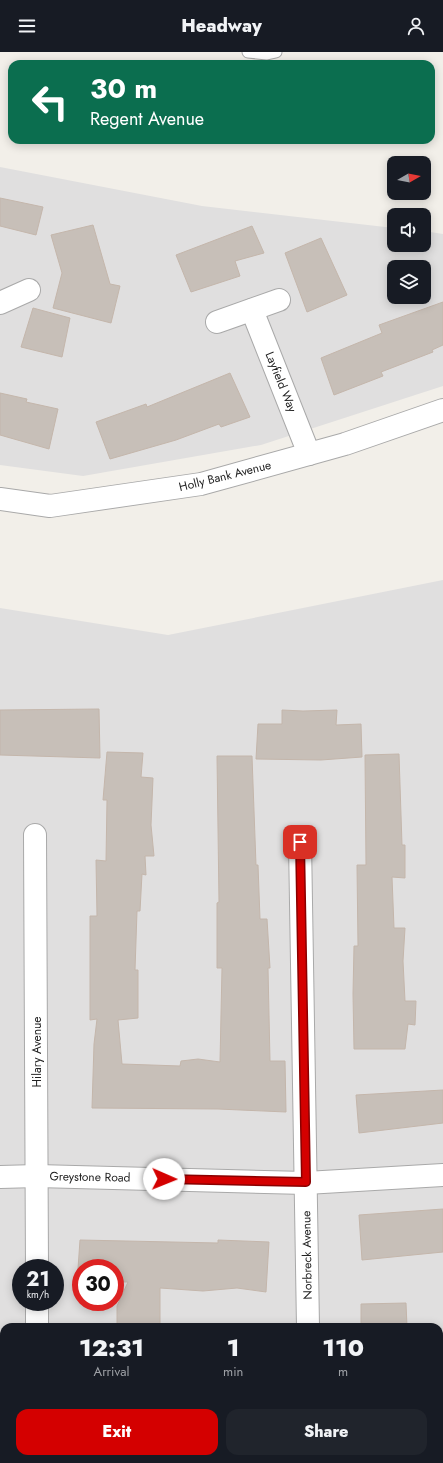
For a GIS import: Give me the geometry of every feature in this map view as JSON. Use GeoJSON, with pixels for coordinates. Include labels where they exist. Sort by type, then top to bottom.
{"type":"FeatureCollection","features":[{"type":"Feature","properties":{"kind":"street"},"geometry":{"type":"LineString","coordinates":[[0,303],[29,290]]}},
{"type":"Feature","properties":{"kind":"street"},"geometry":{"type":"LineString","coordinates":[[217,322],[279,300]]}},
{"type":"Feature","properties":{"kind":"street","name":"Layfield Way"},"geometry":{"type":"LineString","coordinates":[[252,310],[309,454]]}},
{"type":"Feature","properties":{"kind":"street","name":"Holly Bank Avenue"},"geometry":{"type":"LineString","coordinates":[[0,499],[50,506],[201,484],[345,444],[443,410]]}},
{"type":"Feature","properties":{"kind":"street","name":"Hilary Avenue"},"geometry":{"type":"LineString","coordinates":[[35,835],[37,1259]]}},
{"type":"Feature","properties":{"kind":"street","name":"Norbreck Avenue"},"geometry":{"type":"LineString","coordinates":[[300,842],[308,1323]]}},
{"type":"Feature","properties":{"kind":"street","name":"Greystone Road"},"geometry":{"type":"LineString","coordinates":[[0,1177],[37,1176],[306,1182],[443,1175]]}},
{"type":"Feature","properties":{"kind":"street"},"geometry":{"type":"LineString","coordinates":[[37,1311],[37,1323]]}},
{"type":"Feature","properties":{"kind":"lane"},"geometry":{"type":"LineString","coordinates":[[248,52],[267,54],[276,52]]}},
{"type":"Feature","properties":{"kind":"shaded area"},"geometry":{"type":"Polygon","coordinates":[[[0,167],[202,206],[387,227],[387,252],[431,252],[431,232],[443,234],[443,386],[261,445],[83,476],[0,465],[0,167]]]}},
{"type":"Feature","properties":{"kind":"shaded area"},"geometry":{"type":"Polygon","coordinates":[[[443,580],[443,1323],[0,1323],[0,608],[168,635],[443,580]]]}},
{"type":"Feature","properties":{"kind":"building"},"geometry":{"type":"Polygon","coordinates":[[[0,198],[43,207],[36,235],[0,226],[0,198]]]}},
{"type":"Feature","properties":{"kind":"building"},"geometry":{"type":"Polygon","coordinates":[[[93,225],[110,284],[120,286],[111,323],[53,308],[62,273],[51,235],[93,225]]]}},
{"type":"Feature","properties":{"kind":"building"},"geometry":{"type":"Polygon","coordinates":[[[252,226],[264,253],[235,261],[240,276],[191,292],[176,255],[252,226]]]}},
{"type":"Feature","properties":{"kind":"building"},"geometry":{"type":"Polygon","coordinates":[[[321,238],[347,295],[307,312],[285,253],[321,238]]]}},
{"type":"Feature","properties":{"kind":"building"},"geometry":{"type":"Polygon","coordinates":[[[443,302],[443,345],[432,350],[433,352],[381,372],[383,376],[334,395],[321,358],[382,333],[379,325],[443,302]]]}},
{"type":"Feature","properties":{"kind":"building"},"geometry":{"type":"Polygon","coordinates":[[[33,308],[70,318],[62,357],[21,347],[33,308]]]}},
{"type":"Feature","properties":{"kind":"building"},"geometry":{"type":"Polygon","coordinates":[[[230,373],[250,417],[221,427],[219,424],[176,440],[110,459],[96,422],[146,404],[147,407],[230,373]]]}},
{"type":"Feature","properties":{"kind":"building"},"geometry":{"type":"Polygon","coordinates":[[[0,393],[27,399],[26,402],[58,409],[49,449],[0,435],[0,393]]]}},
{"type":"Feature","properties":{"kind":"building"},"geometry":{"type":"Polygon","coordinates":[[[99,709],[100,758],[0,755],[0,710],[99,709]]]}},
{"type":"Feature","properties":{"kind":"building"},"geometry":{"type":"Polygon","coordinates":[[[282,710],[337,710],[336,725],[361,724],[362,757],[321,760],[256,759],[258,724],[282,724],[282,710]]]}},
{"type":"Feature","properties":{"kind":"building"},"geometry":{"type":"Polygon","coordinates":[[[107,752],[143,753],[141,777],[153,778],[151,825],[154,856],[145,856],[146,875],[142,874],[140,911],[137,911],[135,970],[138,970],[138,1018],[118,1020],[122,1064],[180,1066],[181,1061],[198,1059],[220,1062],[222,968],[217,968],[217,903],[219,902],[217,756],[252,756],[256,865],[258,865],[260,919],[267,919],[270,968],[268,968],[270,1061],[285,1061],[286,1112],[218,1109],[92,1108],[94,1044],[97,1019],[90,1020],[90,916],[97,916],[96,860],[106,861],[107,800],[103,800],[107,752]]]}},
{"type":"Feature","properties":{"kind":"building"},"geometry":{"type":"Polygon","coordinates":[[[399,754],[402,845],[405,845],[405,878],[392,877],[394,928],[405,928],[403,961],[405,1001],[416,1001],[415,1025],[408,1024],[405,1049],[354,1049],[354,946],[358,946],[357,865],[366,865],[365,755],[399,754]]]}},
{"type":"Feature","properties":{"kind":"building"},"geometry":{"type":"Polygon","coordinates":[[[443,1090],[443,1123],[359,1133],[356,1095],[443,1090]]]}},
{"type":"Feature","properties":{"kind":"building"},"geometry":{"type":"Polygon","coordinates":[[[443,1209],[443,1252],[362,1260],[359,1215],[443,1209]]]}},
{"type":"Feature","properties":{"kind":"building"},"geometry":{"type":"Polygon","coordinates":[[[80,1240],[218,1243],[218,1240],[269,1242],[266,1292],[237,1288],[203,1291],[160,1288],[160,1323],[117,1323],[117,1311],[124,1311],[124,1291],[128,1282],[124,1282],[124,1259],[79,1259],[80,1240]]]}},
{"type":"Feature","properties":{"kind":"building"},"geometry":{"type":"Polygon","coordinates":[[[406,1303],[407,1323],[361,1323],[361,1304],[406,1303]]]}},
{"type":"Feature","properties":{"kind":"route"},"geometry":{"type":"LineString","coordinates":[[164,1179],[306,1182],[300,842]]}}]}
